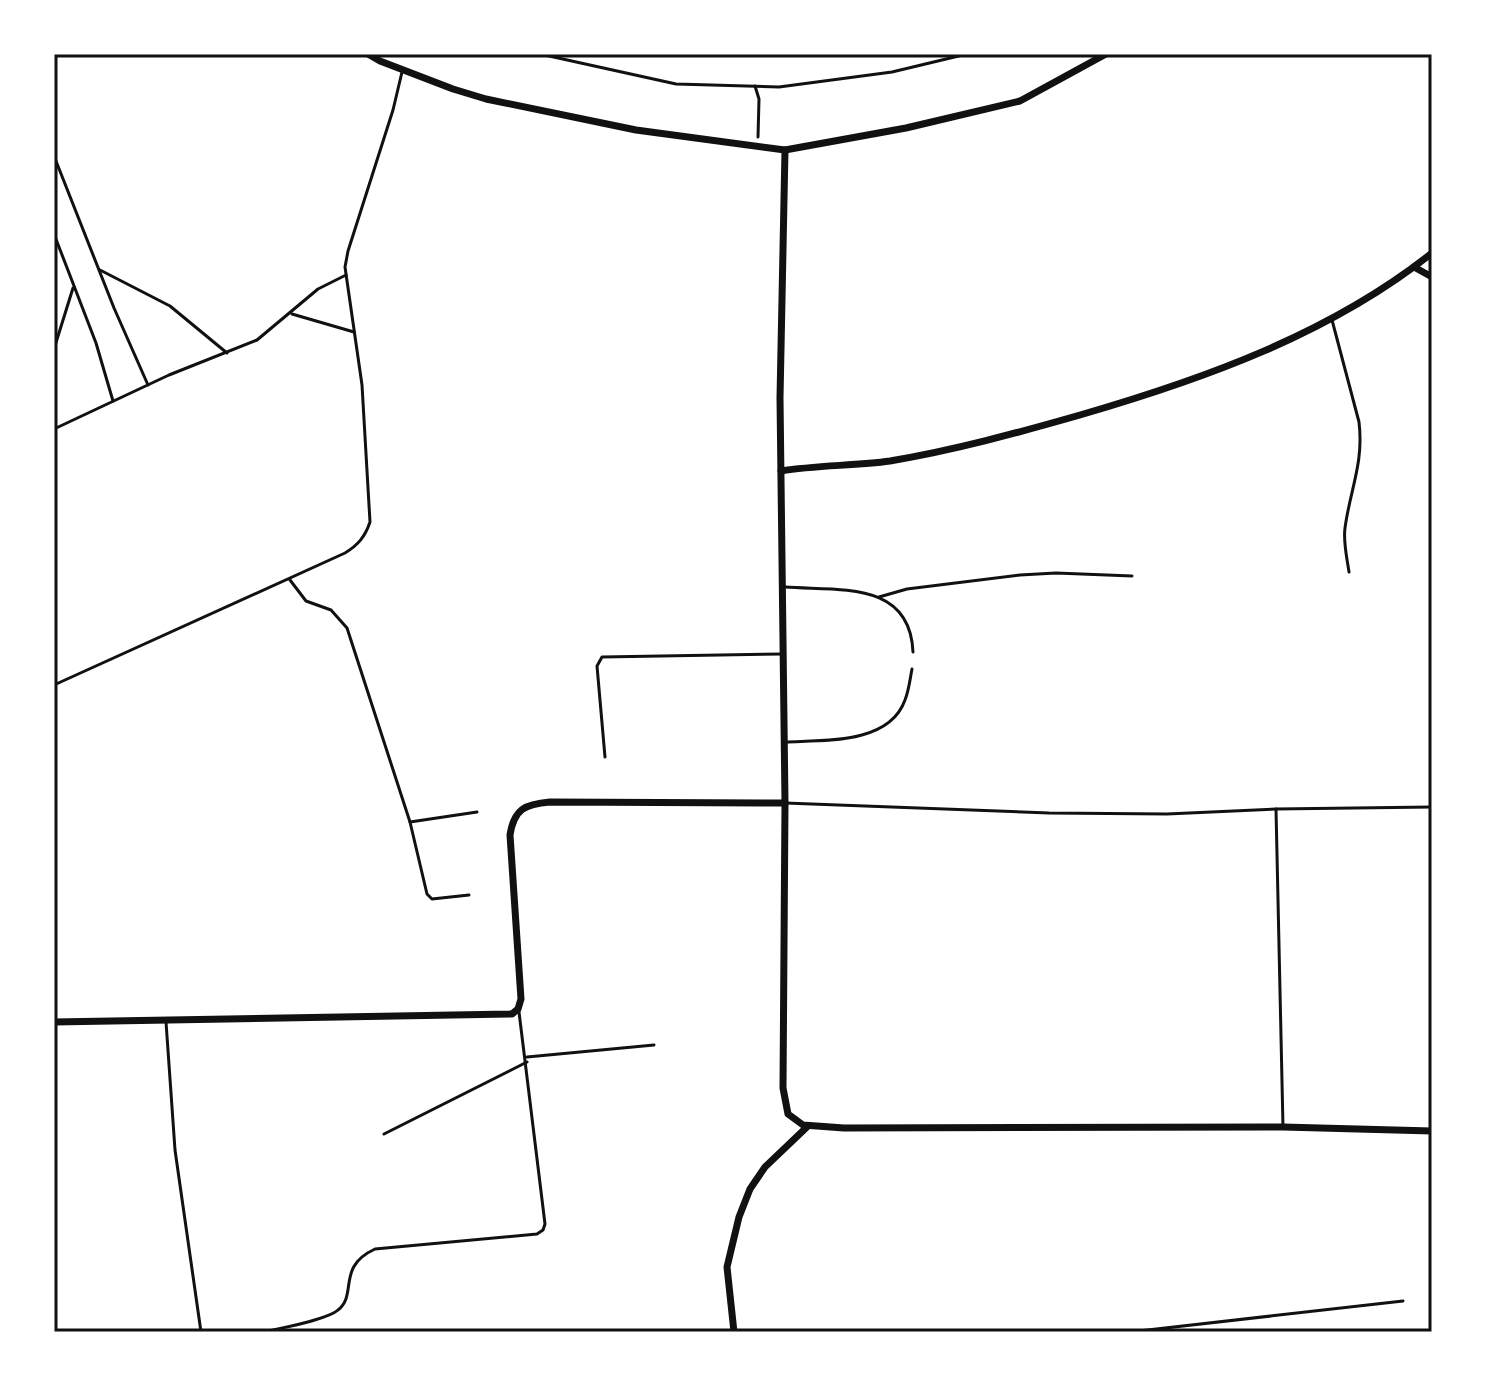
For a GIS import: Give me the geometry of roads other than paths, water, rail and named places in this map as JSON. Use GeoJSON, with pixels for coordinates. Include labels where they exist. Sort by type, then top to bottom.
{"type":"FeatureCollection","features":[{"type":"Feature","properties":{"kind":"street"},"geometry":{"type":"LineString","coordinates":[[368,54],[453,89],[557,115],[636,130],[785,150],[906,128],[1020,101],[1106,54]]}},
{"type":"Feature","properties":{"kind":"street"},"geometry":{"type":"LineString","coordinates":[[785,150],[780,398],[785,742],[783,1088],[788,1114],[808,1126],[1283,1127],[1432,1131]]}},
{"type":"Feature","properties":{"kind":"street"},"geometry":{"type":"LineString","coordinates":[[781,471],[886,461],[982,444],[1163,391],[1332,320],[1432,253]]}},
{"type":"Feature","properties":{"kind":"street"},"geometry":{"type":"LineString","coordinates":[[1414,267],[1432,277]]}},
{"type":"Feature","properties":{"kind":"street"},"geometry":{"type":"LineString","coordinates":[[54,1022],[506,1015],[518,1009],[521,999],[510,835],[512,822],[525,807],[550,802],[785,803]]}},
{"type":"Feature","properties":{"kind":"street"},"geometry":{"type":"LineString","coordinates":[[734,1332],[727,1267],[739,1217],[750,1189],[765,1167],[808,1126]]}},
{"type":"Feature","properties":{"kind":"lane"},"geometry":{"type":"LineString","coordinates":[[54,685],[355,547],[366,533],[370,522],[362,385],[346,275],[348,251],[393,110],[402,70]]}},
{"type":"Feature","properties":{"kind":"lane"},"geometry":{"type":"LineString","coordinates":[[54,156],[148,385]]}},
{"type":"Feature","properties":{"kind":"lane"},"geometry":{"type":"LineString","coordinates":[[54,234],[96,343],[113,401]]}},
{"type":"Feature","properties":{"kind":"lane"},"geometry":{"type":"LineString","coordinates":[[99,269],[170,306],[227,353]]}},
{"type":"Feature","properties":{"kind":"lane"},"geometry":{"type":"LineString","coordinates":[[54,429],[148,385],[257,340],[318,289],[346,275]]}},
{"type":"Feature","properties":{"kind":"lane"},"geometry":{"type":"LineString","coordinates":[[54,349],[74,285]]}},
{"type":"Feature","properties":{"kind":"lane"},"geometry":{"type":"LineString","coordinates":[[290,313],[354,332]]}},
{"type":"Feature","properties":{"kind":"lane"},"geometry":{"type":"LineString","coordinates":[[1332,320],[1361,439],[1359,471],[1344,530],[1349,572]]}},
{"type":"Feature","properties":{"kind":"lane"},"geometry":{"type":"LineString","coordinates":[[879,597],[907,589],[1020,575],[1132,576]]}},
{"type":"Feature","properties":{"kind":"lane"},"geometry":{"type":"LineString","coordinates":[[289,579],[306,601],[331,610],[347,628],[410,822],[428,896],[435,899],[469,895]]}},
{"type":"Feature","properties":{"kind":"lane"},"geometry":{"type":"LineString","coordinates":[[783,587],[863,592],[879,597],[902,614],[909,624],[913,652]]}},
{"type":"Feature","properties":{"kind":"lane"},"geometry":{"type":"LineString","coordinates":[[605,757],[597,666],[602,657],[784,654]]}},
{"type":"Feature","properties":{"kind":"lane"},"geometry":{"type":"LineString","coordinates":[[785,742],[844,739],[873,732],[901,709],[912,669]]}},
{"type":"Feature","properties":{"kind":"lane"},"geometry":{"type":"LineString","coordinates":[[785,803],[1167,814],[1432,807]]}},
{"type":"Feature","properties":{"kind":"lane"},"geometry":{"type":"LineString","coordinates":[[1276,809],[1283,1127]]}},
{"type":"Feature","properties":{"kind":"lane"},"geometry":{"type":"LineString","coordinates":[[410,822],[477,812]]}},
{"type":"Feature","properties":{"kind":"lane"},"geometry":{"type":"LineString","coordinates":[[264,1332],[335,1313],[343,1303],[353,1265],[375,1249],[537,1234],[543,1230],[545,1224],[527,1059],[518,1009]]}},
{"type":"Feature","properties":{"kind":"lane"},"geometry":{"type":"LineString","coordinates":[[166,1021],[175,1150],[201,1332]]}},
{"type":"Feature","properties":{"kind":"lane"},"geometry":{"type":"LineString","coordinates":[[384,1134],[527,1059],[654,1045]]}},
{"type":"Feature","properties":{"kind":"lane"},"geometry":{"type":"LineString","coordinates":[[1130,1332],[1403,1301]]}},
{"type":"Feature","properties":{"kind":"lane"},"geometry":{"type":"LineString","coordinates":[[1350,1332],[1362,1332]]}}]}
